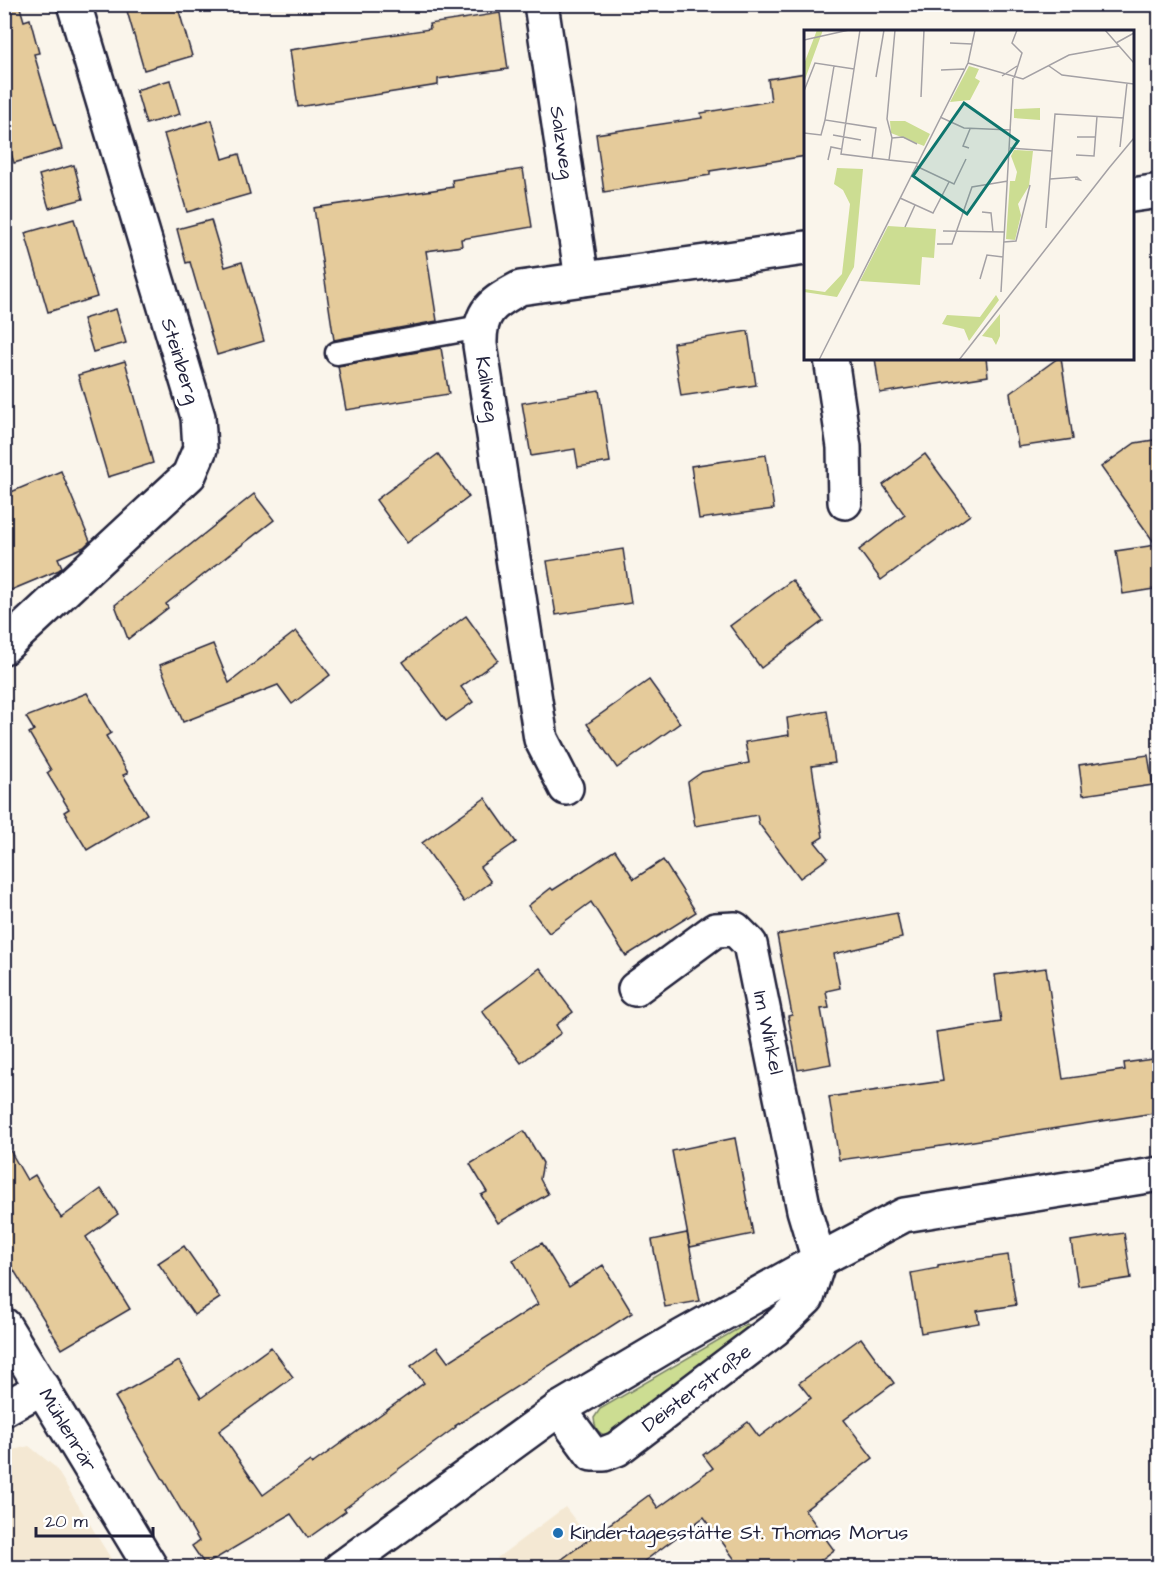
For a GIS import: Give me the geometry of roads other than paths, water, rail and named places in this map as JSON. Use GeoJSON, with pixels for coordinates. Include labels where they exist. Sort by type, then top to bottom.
{"type":"FeatureCollection","features":[{"type":"Feature","properties":{"kind":"street","name":"Steinberg"},"geometry":{"type":"LineString","coordinates":[[4,647],[189,475],[200,449],[198,417],[74,4]]}},
{"type":"Feature","properties":{"kind":"street","name":"Salzweg"},"geometry":{"type":"LineString","coordinates":[[541,4],[582,279]]}},
{"type":"Feature","properties":{"kind":"street"},"geometry":{"type":"LineString","coordinates":[[1134,195],[1160,191]]}},
{"type":"Feature","properties":{"kind":"street","name":"Kaliweg"},"geometry":{"type":"LineString","coordinates":[[566,788],[541,739],[480,345],[480,327],[494,301],[520,288],[804,248]]}},
{"type":"Feature","properties":{"kind":"street"},"geometry":{"type":"LineString","coordinates":[[831,360],[844,447],[845,502]]}},
{"type":"Feature","properties":{"kind":"street","name":"Im Winkel"},"geometry":{"type":"LineString","coordinates":[[635,989],[715,930],[735,928],[750,944],[804,1210],[819,1260]]}},
{"type":"Feature","properties":{"kind":"street"},"geometry":{"type":"LineString","coordinates":[[340,1568],[559,1409],[674,1341],[904,1215],[1160,1174]]}},
{"type":"Feature","properties":{"kind":"street","name":"Deisterstraße"},"geometry":{"type":"LineString","coordinates":[[559,1409],[592,1454],[604,1455],[617,1449],[775,1329],[807,1298],[819,1260]]}},
{"type":"Feature","properties":{"kind":"street","name":"Mühlenrär"},"geometry":{"type":"LineString","coordinates":[[4,1324],[151,1568]]}},
{"type":"Feature","properties":{"kind":"street"},"geometry":{"type":"LineString","coordinates":[[4,1410],[43,1387]]}},
{"type":"Feature","properties":{"kind":"lane"},"geometry":{"type":"LineString","coordinates":[[337,353],[480,327]]}},
{"type":"Feature","properties":{"kind":"place","name":"Kindertagesstätte St. Thomas Morus"},"geometry":{"type":"Point","coordinates":[558,1533]}}]}
